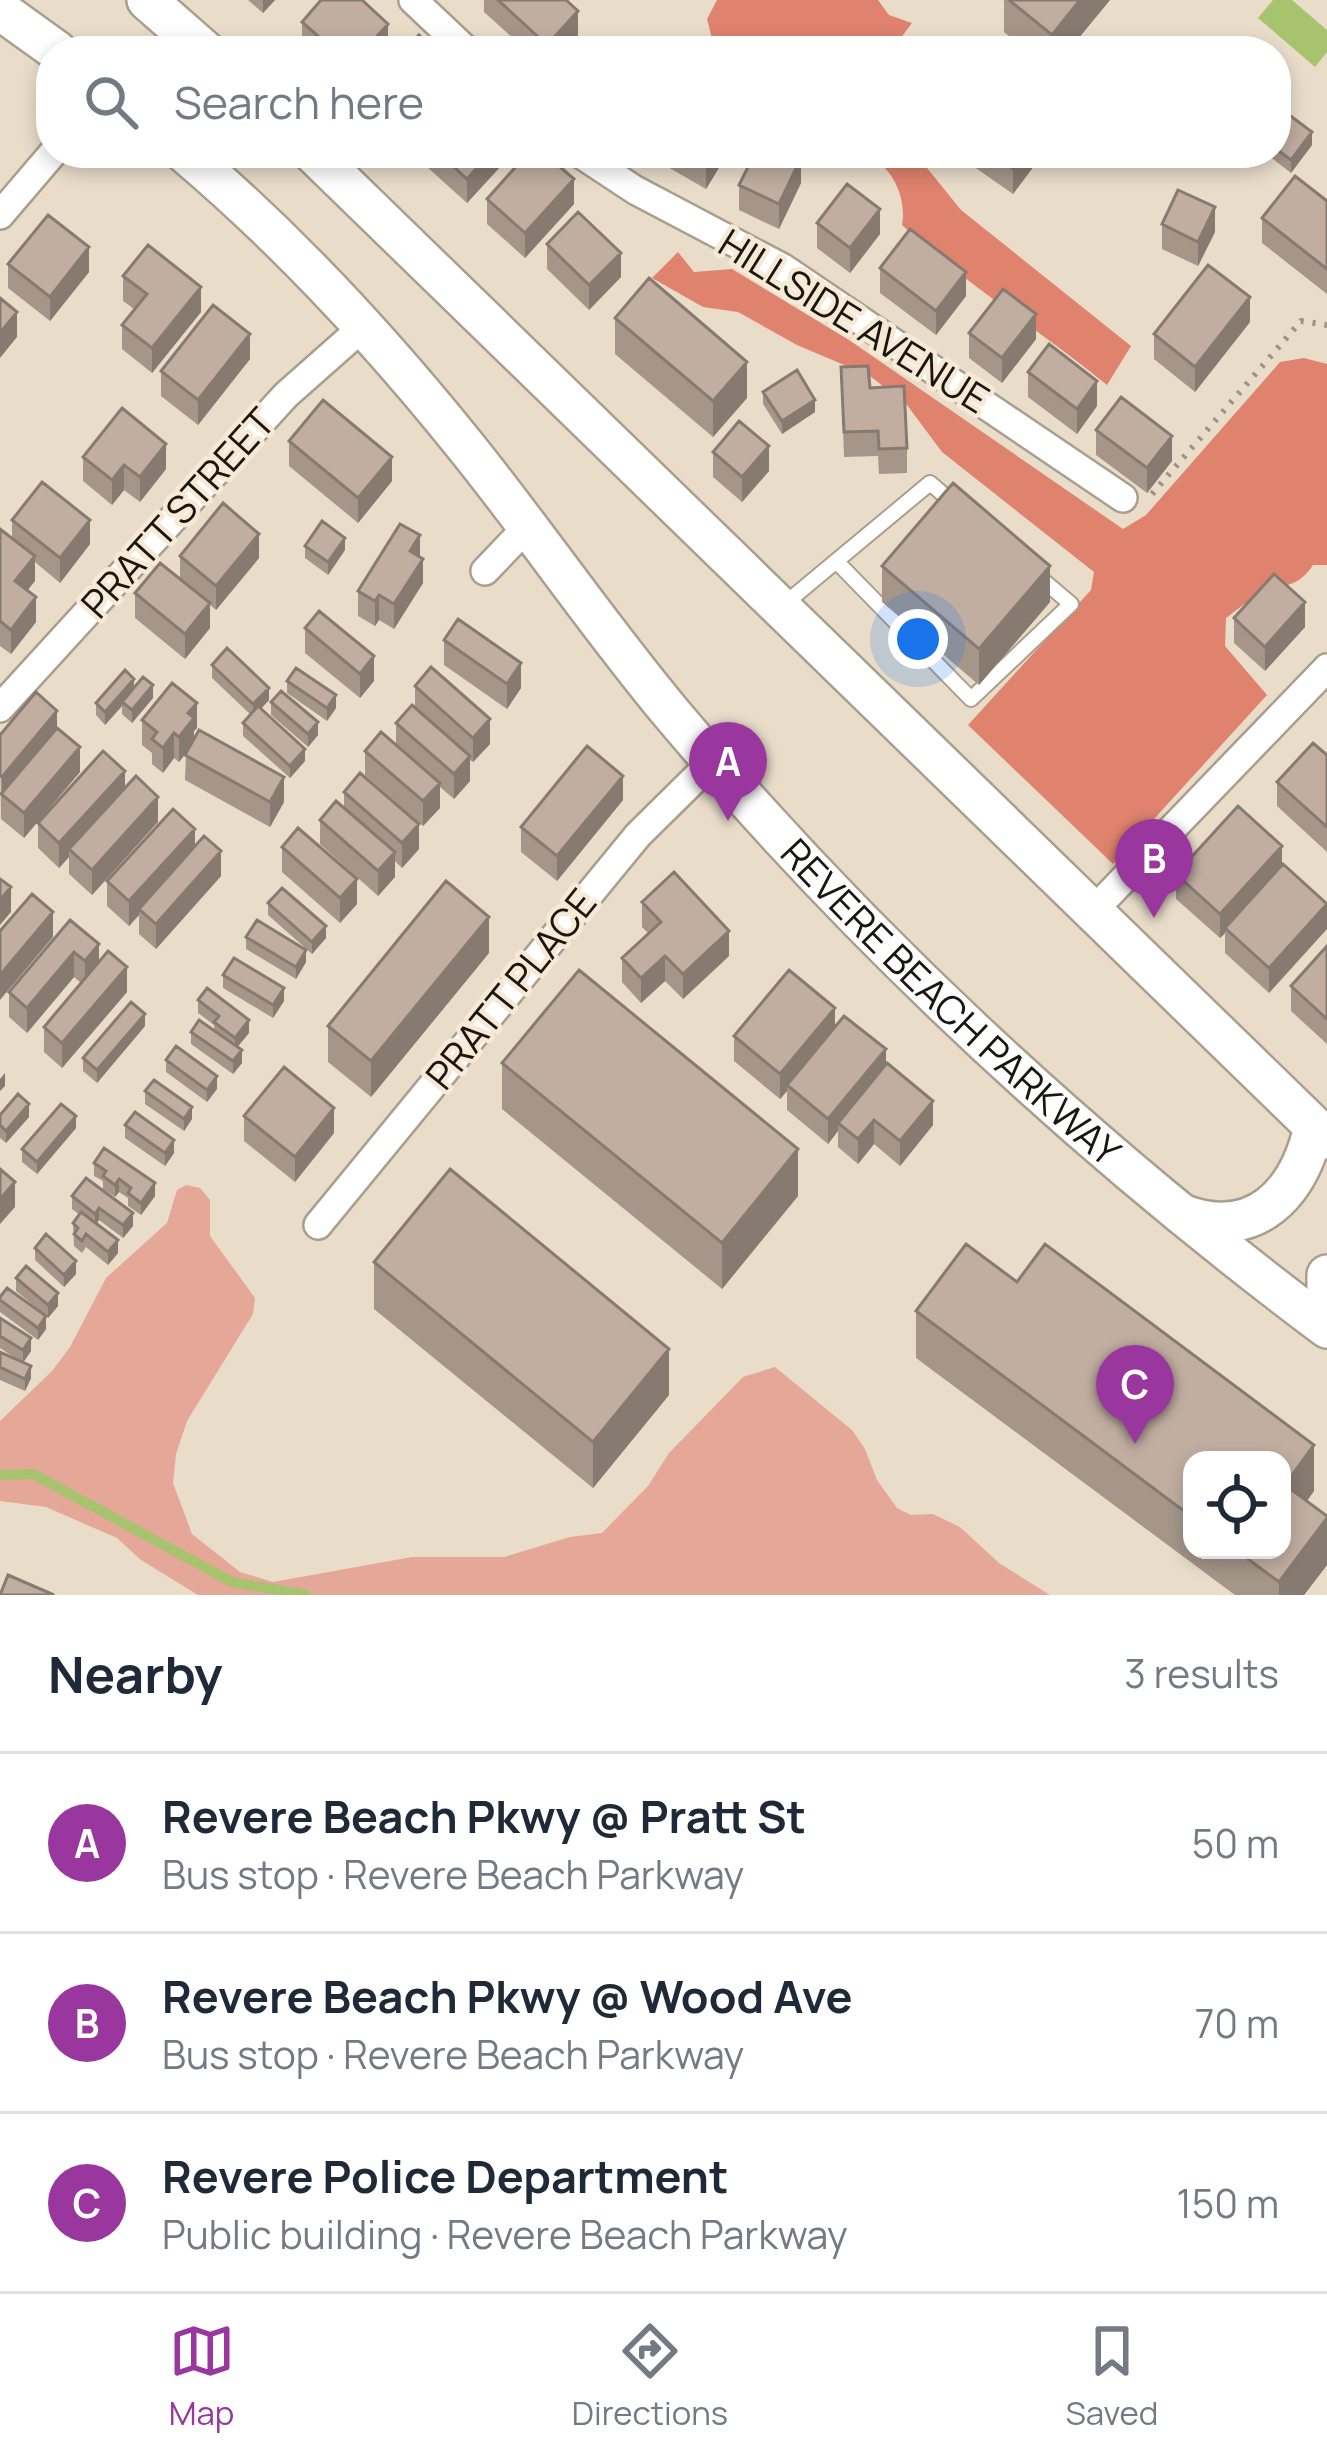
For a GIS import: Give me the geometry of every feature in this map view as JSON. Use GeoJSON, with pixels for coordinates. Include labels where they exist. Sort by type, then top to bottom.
{"type":"FeatureCollection","features":[{"type":"Feature","properties":{"kind":"main road"},"geometry":{"type":"LineString","coordinates":[[147,0],[189,36]]}},
{"type":"Feature","properties":{"kind":"main road"},"geometry":{"type":"LineString","coordinates":[[0,10],[36,36]]}},
{"type":"Feature","properties":{"kind":"main road","name":"REVERE BEACH PARKWAY"},"geometry":{"type":"LineString","coordinates":[[201,168],[364,326],[712,761],[848,908],[986,1046],[1179,1214],[1327,1328]]}},
{"type":"Feature","properties":{"kind":"main road"},"geometry":{"type":"LineString","coordinates":[[328,168],[1093,911],[1323,1126],[1287,1191],[1264,1211],[1220,1222],[1179,1214]]}},
{"type":"Feature","properties":{"kind":"main road"},"geometry":{"type":"LineString","coordinates":[[1327,1275],[1327,1307]]}},
{"type":"Feature","properties":{"kind":"street"},"geometry":{"type":"LineString","coordinates":[[413,0],[451,36]]}},
{"type":"Feature","properties":{"kind":"street"},"geometry":{"type":"LineString","coordinates":[[0,215],[40,168]]}},
{"type":"Feature","properties":{"kind":"street","name":"HILLSIDE AVENUE"},"geometry":{"type":"LineString","coordinates":[[602,168],[783,268],[1136,498]]}},
{"type":"Feature","properties":{"kind":"street","name":"PRATT STREET"},"geometry":{"type":"LineString","coordinates":[[0,708],[277,405],[364,326]]}},
{"type":"Feature","properties":{"kind":"street"},"geometry":{"type":"LineString","coordinates":[[485,571],[528,526]]}},
{"type":"Feature","properties":{"kind":"street"},"geometry":{"type":"LineString","coordinates":[[1093,911],[1327,668]]}},
{"type":"Feature","properties":{"kind":"street","name":"PRATT PLACE"},"geometry":{"type":"LineString","coordinates":[[318,1225],[638,835],[712,761]]}},
{"type":"Feature","properties":{"kind":"lane"},"geometry":{"type":"LineString","coordinates":[[781,608],[930,483],[965,514]]}},
{"type":"Feature","properties":{"kind":"lane"},"geometry":{"type":"LineString","coordinates":[[837,562],[971,699],[1071,604],[1018,559]]}},
{"type":"Feature","properties":{"kind":"path"},"geometry":{"type":"LineString","coordinates":[[1136,498],[1301,321],[1327,325]]}},
{"type":"Feature","properties":{"kind":"shaded area"},"geometry":{"type":"Polygon","coordinates":[[[717,0],[878,0],[889,15],[912,23],[902,36],[711,36],[707,19],[717,0]]]}},
{"type":"Feature","properties":{"kind":"shaded area"},"geometry":{"type":"Polygon","coordinates":[[[1273,0],[1292,0],[1327,30],[1327,52],[1315,67],[1291,46],[1291,36],[1279,36],[1258,18],[1273,0]]]}},
{"type":"Feature","properties":{"kind":"shaded area"},"geometry":{"type":"Polygon","coordinates":[[[885,168],[927,168],[961,210],[1131,346],[1107,385],[902,225],[900,194],[885,168]]]}},
{"type":"Feature","properties":{"kind":"shaded area"},"geometry":{"type":"Polygon","coordinates":[[[678,252],[694,272],[732,269],[849,340],[1123,529],[1146,515],[1280,362],[1304,358],[1327,364],[1327,565],[1313,565],[1296,582],[1257,596],[1226,618],[1225,646],[1267,695],[1113,864],[968,725],[1091,590],[1094,572],[942,452],[907,405],[870,376],[797,345],[738,312],[703,307],[652,278],[678,252]]]}},
{"type":"Feature","properties":{"kind":"shaded area"},"geometry":{"type":"Polygon","coordinates":[[[186,1185],[200,1188],[210,1200],[210,1236],[255,1298],[253,1314],[187,1421],[173,1483],[192,1534],[240,1572],[273,1582],[412,1557],[504,1557],[570,1537],[602,1533],[648,1486],[669,1453],[743,1377],[775,1367],[852,1430],[897,1508],[911,1515],[933,1514],[960,1527],[999,1563],[1050,1595],[198,1595],[141,1560],[117,1538],[46,1507],[0,1501],[0,1421],[52,1371],[106,1278],[167,1223],[177,1190],[186,1185]]]}},
{"type":"Feature","properties":{"kind":"building"},"geometry":{"type":"Polygon","coordinates":[[[321,0],[362,0],[388,24],[377,36],[318,36],[302,22],[321,0]]]}},
{"type":"Feature","properties":{"kind":"building"},"geometry":{"type":"Polygon","coordinates":[[[498,0],[566,0],[578,11],[555,36],[537,36],[498,0]]]}},
{"type":"Feature","properties":{"kind":"building"},"geometry":{"type":"Polygon","coordinates":[[[1009,0],[1080,0],[1052,35],[1009,0]]]}},
{"type":"Feature","properties":{"kind":"building"},"geometry":{"type":"Polygon","coordinates":[[[1291,116],[1312,132],[1291,160],[1291,116]]]}},
{"type":"Feature","properties":{"kind":"building"},"geometry":{"type":"Polygon","coordinates":[[[455,168],[477,168],[467,179],[455,168]]]}},
{"type":"Feature","properties":{"kind":"building"},"geometry":{"type":"Polygon","coordinates":[[[515,168],[561,168],[574,179],[525,233],[487,199],[515,168]]]}},
{"type":"Feature","properties":{"kind":"building"},"geometry":{"type":"Polygon","coordinates":[[[748,168],[796,168],[779,204],[739,185],[748,168]]]}},
{"type":"Feature","properties":{"kind":"building"},"geometry":{"type":"Polygon","coordinates":[[[1295,176],[1327,201],[1327,269],[1262,218],[1295,176]]]}},
{"type":"Feature","properties":{"kind":"building"},"geometry":{"type":"Polygon","coordinates":[[[847,184],[880,209],[850,248],[817,223],[847,184]]]}},
{"type":"Feature","properties":{"kind":"building"},"geometry":{"type":"Polygon","coordinates":[[[1178,190],[1215,207],[1198,242],[1162,224],[1178,190]]]}},
{"type":"Feature","properties":{"kind":"building"},"geometry":{"type":"Polygon","coordinates":[[[578,212],[621,253],[589,285],[547,244],[578,212]]]}},
{"type":"Feature","properties":{"kind":"building"},"geometry":{"type":"Polygon","coordinates":[[[48,215],[89,247],[50,297],[8,264],[48,215]]]}},
{"type":"Feature","properties":{"kind":"building"},"geometry":{"type":"Polygon","coordinates":[[[910,229],[966,272],[936,311],[880,268],[910,229]]]}},
{"type":"Feature","properties":{"kind":"building"},"geometry":{"type":"Polygon","coordinates":[[[148,245],[201,287],[152,348],[122,325],[147,294],[123,276],[148,245]]]}},
{"type":"Feature","properties":{"kind":"building"},"geometry":{"type":"Polygon","coordinates":[[[1208,265],[1250,297],[1195,367],[1154,334],[1208,265]]]}},
{"type":"Feature","properties":{"kind":"building"},"geometry":{"type":"Polygon","coordinates":[[[649,278],[747,362],[713,401],[615,318],[649,278]]]}},
{"type":"Feature","properties":{"kind":"building"},"geometry":{"type":"Polygon","coordinates":[[[1003,289],[1036,314],[1002,358],[969,333],[1003,289]]]}},
{"type":"Feature","properties":{"kind":"building"},"geometry":{"type":"Polygon","coordinates":[[[0,298],[17,312],[0,333],[0,298]]]}},
{"type":"Feature","properties":{"kind":"building"},"geometry":{"type":"Polygon","coordinates":[[[213,305],[250,334],[198,400],[161,371],[213,305]]]}},
{"type":"Feature","properties":{"kind":"building"},"geometry":{"type":"Polygon","coordinates":[[[1049,344],[1097,381],[1077,409],[1028,372],[1049,344]]]}},
{"type":"Feature","properties":{"kind":"building"},"geometry":{"type":"Polygon","coordinates":[[[868,366],[870,388],[904,386],[907,448],[879,449],[878,431],[844,432],[841,367],[868,366]]]}},
{"type":"Feature","properties":{"kind":"building"},"geometry":{"type":"Polygon","coordinates":[[[797,370],[815,400],[782,421],[763,392],[797,370]]]}},
{"type":"Feature","properties":{"kind":"building"},"geometry":{"type":"Polygon","coordinates":[[[1121,397],[1172,436],[1147,468],[1096,430],[1121,397]]]}},
{"type":"Feature","properties":{"kind":"building"},"geometry":{"type":"Polygon","coordinates":[[[323,400],[392,457],[358,498],[289,441],[323,400]]]}},
{"type":"Feature","properties":{"kind":"building"},"geometry":{"type":"Polygon","coordinates":[[[122,408],[166,444],[140,477],[124,465],[112,480],[83,457],[122,408]]]}},
{"type":"Feature","properties":{"kind":"building"},"geometry":{"type":"Polygon","coordinates":[[[739,421],[769,446],[742,477],[713,452],[739,421]]]}},
{"type":"Feature","properties":{"kind":"building"},"geometry":{"type":"Polygon","coordinates":[[[42,482],[90,520],[60,558],[12,520],[42,482]]]}},
{"type":"Feature","properties":{"kind":"building"},"geometry":{"type":"Polygon","coordinates":[[[953,483],[1050,566],[979,649],[882,566],[953,483]]]}},
{"type":"Feature","properties":{"kind":"building"},"geometry":{"type":"Polygon","coordinates":[[[223,503],[259,534],[216,586],[180,556],[223,503]]]}},
{"type":"Feature","properties":{"kind":"building"},"geometry":{"type":"Polygon","coordinates":[[[322,521],[345,538],[328,562],[305,546],[322,521]]]}},
{"type":"Feature","properties":{"kind":"building"},"geometry":{"type":"Polygon","coordinates":[[[400,524],[420,535],[410,551],[423,559],[394,604],[379,595],[375,601],[358,591],[400,524]]]}},
{"type":"Feature","properties":{"kind":"building"},"geometry":{"type":"Polygon","coordinates":[[[0,529],[35,556],[15,581],[36,597],[11,630],[0,621],[0,529]]]}},
{"type":"Feature","properties":{"kind":"building"},"geometry":{"type":"Polygon","coordinates":[[[160,563],[210,603],[185,634],[135,593],[160,563]]]}},
{"type":"Feature","properties":{"kind":"building"},"geometry":{"type":"Polygon","coordinates":[[[1274,574],[1305,602],[1265,647],[1234,618],[1274,574]]]}},
{"type":"Feature","properties":{"kind":"building"},"geometry":{"type":"Polygon","coordinates":[[[319,611],[374,656],[360,674],[305,628],[319,611]]]}},
{"type":"Feature","properties":{"kind":"building"},"geometry":{"type":"Polygon","coordinates":[[[458,619],[521,663],[507,684],[444,640],[458,619]]]}},
{"type":"Feature","properties":{"kind":"building"},"geometry":{"type":"Polygon","coordinates":[[[227,648],[269,688],[253,704],[212,665],[227,648]]]}},
{"type":"Feature","properties":{"kind":"building"},"geometry":{"type":"Polygon","coordinates":[[[431,667],[490,719],[473,738],[415,686],[431,667]]]}},
{"type":"Feature","properties":{"kind":"building"},"geometry":{"type":"Polygon","coordinates":[[[296,668],[336,695],[327,708],[287,681],[296,668]]]}},
{"type":"Feature","properties":{"kind":"building"},"geometry":{"type":"Polygon","coordinates":[[[125,670],[134,679],[105,712],[96,703],[125,670]]]}},
{"type":"Feature","properties":{"kind":"building"},"geometry":{"type":"Polygon","coordinates":[[[143,677],[153,685],[132,710],[122,702],[143,677]]]}},
{"type":"Feature","properties":{"kind":"building"},"geometry":{"type":"Polygon","coordinates":[[[172,683],[197,703],[188,713],[194,718],[163,748],[152,739],[157,732],[142,720],[172,683]]]}},
{"type":"Feature","properties":{"kind":"building"},"geometry":{"type":"Polygon","coordinates":[[[281,691],[318,722],[308,734],[271,702],[281,691]]]}},
{"type":"Feature","properties":{"kind":"building"},"geometry":{"type":"Polygon","coordinates":[[[36,692],[57,711],[2,777],[0,735],[36,692]]]}},
{"type":"Feature","properties":{"kind":"building"},"geometry":{"type":"Polygon","coordinates":[[[412,705],[470,756],[454,774],[396,723],[412,705]]]}},
{"type":"Feature","properties":{"kind":"building"},"geometry":{"type":"Polygon","coordinates":[[[258,706],[305,749],[290,766],[243,723],[258,706]]]}},
{"type":"Feature","properties":{"kind":"building"},"geometry":{"type":"Polygon","coordinates":[[[57,728],[80,747],[24,813],[1,794],[57,728]]]}},
{"type":"Feature","properties":{"kind":"building"},"geometry":{"type":"Polygon","coordinates":[[[199,730],[284,777],[270,802],[185,755],[199,730]]]}},
{"type":"Feature","properties":{"kind":"building"},"geometry":{"type":"Polygon","coordinates":[[[381,732],[440,783],[423,801],[365,751],[381,732]]]}},
{"type":"Feature","properties":{"kind":"building"},"geometry":{"type":"Polygon","coordinates":[[[1313,743],[1327,755],[1327,827],[1277,782],[1313,743]]]}},
{"type":"Feature","properties":{"kind":"building"},"geometry":{"type":"Polygon","coordinates":[[[587,746],[623,776],[557,856],[521,827],[587,746]]]}},
{"type":"Feature","properties":{"kind":"building"},"geometry":{"type":"Polygon","coordinates":[[[103,751],[125,771],[59,843],[38,823],[103,751]]]}},
{"type":"Feature","properties":{"kind":"building"},"geometry":{"type":"Polygon","coordinates":[[[360,773],[419,824],[402,843],[344,792],[360,773]]]}},
{"type":"Feature","properties":{"kind":"building"},"geometry":{"type":"Polygon","coordinates":[[[136,776],[158,797],[92,870],[69,849],[136,776]]]}},
{"type":"Feature","properties":{"kind":"building"},"geometry":{"type":"Polygon","coordinates":[[[336,801],[395,852],[378,871],[320,820],[336,801]]]}},
{"type":"Feature","properties":{"kind":"building"},"geometry":{"type":"Polygon","coordinates":[[[1238,806],[1282,846],[1220,914],[1176,874],[1238,806]]]}},
{"type":"Feature","properties":{"kind":"building"},"geometry":{"type":"Polygon","coordinates":[[[173,809],[195,829],[129,901],[107,881],[173,809]]]}},
{"type":"Feature","properties":{"kind":"building"},"geometry":{"type":"Polygon","coordinates":[[[298,828],[357,879],[340,898],[282,847],[298,828]]]}},
{"type":"Feature","properties":{"kind":"building"},"geometry":{"type":"Polygon","coordinates":[[[204,836],[221,851],[156,924],[139,909],[204,836]]]}},
{"type":"Feature","properties":{"kind":"building"},"geometry":{"type":"Polygon","coordinates":[[[1283,864],[1327,904],[1269,968],[1225,928],[1283,864]]]}},
{"type":"Feature","properties":{"kind":"building"},"geometry":{"type":"Polygon","coordinates":[[[674,872],[729,931],[683,974],[665,956],[641,978],[622,958],[661,922],[642,902],[674,872]]]}},
{"type":"Feature","properties":{"kind":"building"},"geometry":{"type":"Polygon","coordinates":[[[0,879],[11,887],[0,900],[0,879]]]}},
{"type":"Feature","properties":{"kind":"building"},"geometry":{"type":"Polygon","coordinates":[[[446,881],[489,917],[371,1061],[328,1026],[446,881]]]}},
{"type":"Feature","properties":{"kind":"building"},"geometry":{"type":"Polygon","coordinates":[[[282,888],[326,926],[312,942],[268,903],[282,888]]]}},
{"type":"Feature","properties":{"kind":"building"},"geometry":{"type":"Polygon","coordinates":[[[32,894],[53,912],[0,975],[0,931],[32,894]]]}},
{"type":"Feature","properties":{"kind":"building"},"geometry":{"type":"Polygon","coordinates":[[[70,920],[99,944],[85,961],[74,952],[27,1008],[9,992],[70,920]]]}},
{"type":"Feature","properties":{"kind":"building"},"geometry":{"type":"Polygon","coordinates":[[[257,920],[306,950],[296,967],[246,937],[257,920]]]}},
{"type":"Feature","properties":{"kind":"building"},"geometry":{"type":"Polygon","coordinates":[[[1327,946],[1327,1019],[1291,986],[1327,946]]]}},
{"type":"Feature","properties":{"kind":"building"},"geometry":{"type":"Polygon","coordinates":[[[108,951],[127,967],[62,1043],[44,1027],[108,951]]]}},
{"type":"Feature","properties":{"kind":"building"},"geometry":{"type":"Polygon","coordinates":[[[234,958],[284,988],[273,1005],[223,975],[234,958]]]}},
{"type":"Feature","properties":{"kind":"building"},"geometry":{"type":"Polygon","coordinates":[[[579,970],[798,1149],[722,1243],[502,1063],[579,970]]]}},
{"type":"Feature","properties":{"kind":"building"},"geometry":{"type":"Polygon","coordinates":[[[789,970],[835,1008],[780,1074],[734,1036],[789,970]]]}},
{"type":"Feature","properties":{"kind":"building"},"geometry":{"type":"Polygon","coordinates":[[[207,988],[249,1020],[235,1038],[214,1022],[219,1016],[198,1000],[207,988]]]}},
{"type":"Feature","properties":{"kind":"building"},"geometry":{"type":"Polygon","coordinates":[[[131,1002],[145,1014],[97,1070],[83,1058],[131,1002]]]}},
{"type":"Feature","properties":{"kind":"building"},"geometry":{"type":"Polygon","coordinates":[[[844,1016],[886,1049],[828,1119],[787,1085],[844,1016]]]}},
{"type":"Feature","properties":{"kind":"building"},"geometry":{"type":"Polygon","coordinates":[[[199,1020],[242,1050],[233,1061],[191,1032],[199,1020]]]}},
{"type":"Feature","properties":{"kind":"building"},"geometry":{"type":"Polygon","coordinates":[[[176,1046],[217,1076],[207,1090],[166,1060],[176,1046]]]}},
{"type":"Feature","properties":{"kind":"building"},"geometry":{"type":"Polygon","coordinates":[[[887,1063],[933,1101],[900,1141],[874,1120],[858,1139],[838,1123],[887,1063]]]}},
{"type":"Feature","properties":{"kind":"building"},"geometry":{"type":"Polygon","coordinates":[[[284,1067],[334,1108],[295,1157],[244,1116],[284,1067]]]}},
{"type":"Feature","properties":{"kind":"building"},"geometry":{"type":"Polygon","coordinates":[[[154,1080],[192,1107],[184,1119],[145,1091],[154,1080]]]}},
{"type":"Feature","properties":{"kind":"building"},"geometry":{"type":"Polygon","coordinates":[[[18,1094],[29,1104],[6,1131],[0,1115],[18,1094]]]}},
{"type":"Feature","properties":{"kind":"building"},"geometry":{"type":"Polygon","coordinates":[[[61,1104],[76,1116],[37,1162],[22,1149],[61,1104]]]}},
{"type":"Feature","properties":{"kind":"building"},"geometry":{"type":"Polygon","coordinates":[[[135,1112],[174,1140],[165,1153],[125,1125],[135,1112]]]}},
{"type":"Feature","properties":{"kind":"building"},"geometry":{"type":"Polygon","coordinates":[[[104,1148],[155,1183],[141,1203],[128,1193],[131,1188],[119,1179],[115,1185],[94,1163],[104,1148]]]}},
{"type":"Feature","properties":{"kind":"building"},"geometry":{"type":"Polygon","coordinates":[[[0,1169],[15,1182],[0,1199],[0,1169]]]}},
{"type":"Feature","properties":{"kind":"building"},"geometry":{"type":"Polygon","coordinates":[[[450,1169],[669,1349],[593,1442],[374,1262],[450,1169]]]}},
{"type":"Feature","properties":{"kind":"building"},"geometry":{"type":"Polygon","coordinates":[[[86,1178],[133,1213],[123,1225],[99,1208],[95,1214],[72,1196],[86,1178]]]}},
{"type":"Feature","properties":{"kind":"building"},"geometry":{"type":"Polygon","coordinates":[[[81,1212],[118,1240],[108,1252],[86,1234],[82,1241],[74,1234],[78,1228],[73,1223],[81,1212]]]}},
{"type":"Feature","properties":{"kind":"building"},"geometry":{"type":"Polygon","coordinates":[[[46,1234],[76,1261],[64,1275],[35,1248],[46,1234]]]}},
{"type":"Feature","properties":{"kind":"building"},"geometry":{"type":"Polygon","coordinates":[[[966,1244],[1017,1282],[1045,1244],[1314,1445],[1291,1477],[1291,1451],[1183,1451],[1183,1510],[916,1311],[966,1244]]]}},
{"type":"Feature","properties":{"kind":"building"},"geometry":{"type":"Polygon","coordinates":[[[26,1266],[58,1293],[48,1305],[16,1278],[26,1266]]]}},
{"type":"Feature","properties":{"kind":"building"},"geometry":{"type":"Polygon","coordinates":[[[7,1288],[46,1316],[38,1328],[0,1300],[7,1288]]]}},
{"type":"Feature","properties":{"kind":"building"},"geometry":{"type":"Polygon","coordinates":[[[0,1318],[31,1338],[23,1350],[0,1336],[0,1318]]]}},
{"type":"Feature","properties":{"kind":"building"},"geometry":{"type":"Polygon","coordinates":[[[0,1352],[31,1366],[25,1379],[0,1367],[0,1352]]]}},
{"type":"Feature","properties":{"kind":"building"},"geometry":{"type":"Polygon","coordinates":[[[1291,1489],[1327,1518],[1279,1582],[1248,1559],[1291,1559],[1291,1489]]]}},
{"type":"Feature","properties":{"kind":"building"},"geometry":{"type":"Polygon","coordinates":[[[8,1575],[54,1595],[0,1595],[8,1575]]]}},
{"type":"Feature","properties":{"kind":"waterway"},"geometry":{"type":"LineString","coordinates":[[0,1475],[33,1474],[232,1582],[306,1595]]}},
{"type":"Feature","properties":{"kind":"place","name":"Revere Beach Pkwy @ Pratt St"},"geometry":{"type":"Point","coordinates":[728,821]}},
{"type":"Feature","properties":{"kind":"place","name":"Revere Beach Pkwy @ Wood Ave"},"geometry":{"type":"Point","coordinates":[1154,918]}},
{"type":"Feature","properties":{"kind":"place","name":"Revere Police Department"},"geometry":{"type":"Point","coordinates":[1135,1444]}}]}
